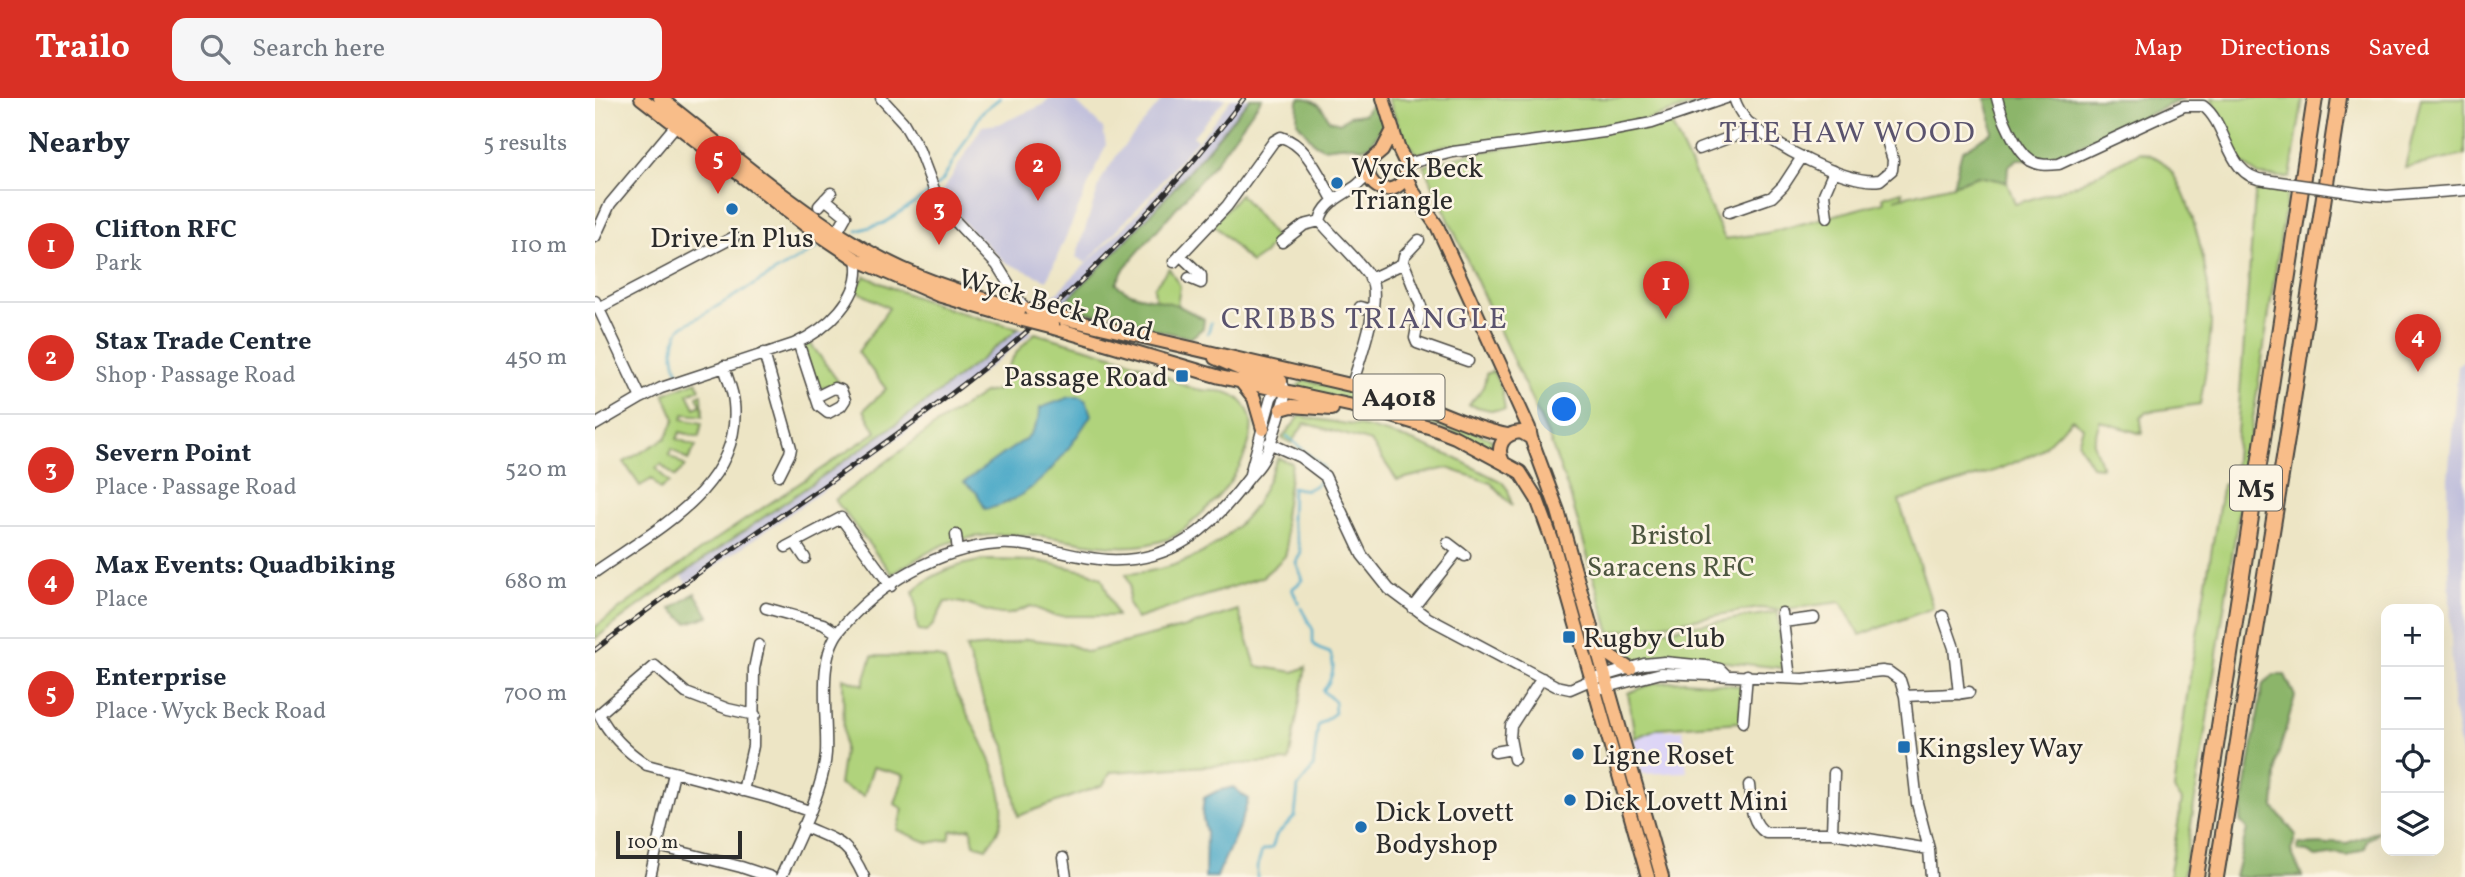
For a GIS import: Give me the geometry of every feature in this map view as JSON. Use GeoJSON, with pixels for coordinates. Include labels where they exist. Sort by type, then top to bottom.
{"type":"FeatureCollection","features":[{"type":"Feature","properties":{"kind":"highway","name":"M5"},"geometry":{"type":"LineString","coordinates":[[2196,877],[2315,98]]}},
{"type":"Feature","properties":{"kind":"highway","name":"M5"},"geometry":{"type":"LineString","coordinates":[[2216,877],[2339,98]]}},
{"type":"Feature","properties":{"kind":"main road","name":"Wyck Beck Road"},"geometry":{"type":"LineString","coordinates":[[641,98],[795,218],[856,259],[938,295],[1027,314]]}},
{"type":"Feature","properties":{"kind":"main road","name":"Wyck Beck Road"},"geometry":{"type":"LineString","coordinates":[[660,98],[810,215],[867,251],[925,278],[1027,314],[1242,383],[1352,385],[1414,401],[1493,432],[1509,434]]}},
{"type":"Feature","properties":{"kind":"main road"},"geometry":{"type":"LineString","coordinates":[[1383,98],[1417,200],[1437,226],[1529,428],[1536,452],[1531,463],[1515,469]]}},
{"type":"Feature","properties":{"kind":"main road"},"geometry":{"type":"LineString","coordinates":[[1393,130],[1382,151],[1370,162],[1368,173],[1376,187],[1381,190],[1395,189],[1417,200]]}},
{"type":"Feature","properties":{"kind":"main road"},"geometry":{"type":"LineString","coordinates":[[1382,151],[1397,153],[1405,166],[1403,182],[1395,189]]}},
{"type":"Feature","properties":{"kind":"main road","name":"Wyck Beck Road"},"geometry":{"type":"LineString","coordinates":[[1058,323],[1199,350],[1283,384],[1432,428],[1503,462]]}},
{"type":"Feature","properties":{"kind":"main road"},"geometry":{"type":"LineString","coordinates":[[1242,383],[1254,398],[1263,429]]}},
{"type":"Feature","properties":{"kind":"main road"},"geometry":{"type":"LineString","coordinates":[[1281,409],[1292,406],[1367,410]]}},
{"type":"Feature","properties":{"kind":"main road"},"geometry":{"type":"LineString","coordinates":[[1520,409],[1518,423],[1503,439],[1499,450],[1503,462],[1525,478],[1537,499],[1604,681],[1662,877]]}},
{"type":"Feature","properties":{"kind":"main road"},"geometry":{"type":"LineString","coordinates":[[1509,434],[1521,432],[1533,442],[1557,511],[1596,641],[1648,877]]}},
{"type":"Feature","properties":{"kind":"main road"},"geometry":{"type":"LineString","coordinates":[[1596,641],[1612,657],[1630,668]]}},
{"type":"Feature","properties":{"kind":"street"},"geometry":{"type":"LineString","coordinates":[[1405,166],[1453,152],[1652,123],[1726,98]]}},
{"type":"Feature","properties":{"kind":"street"},"geometry":{"type":"LineString","coordinates":[[1734,98],[1738,110],[1751,124],[1802,158],[1856,179],[1871,182],[1887,177],[1892,170],[1893,159],[1885,134]]}},
{"type":"Feature","properties":{"kind":"street"},"geometry":{"type":"LineString","coordinates":[[1997,98],[2000,110],[2022,152],[2033,162],[2059,164],[2184,106],[2203,106],[2212,114],[2241,169],[2253,178],[2364,194],[2465,190]]}},
{"type":"Feature","properties":{"kind":"street"},"geometry":{"type":"LineString","coordinates":[[887,101],[919,150],[940,205],[997,265],[1027,314]]}},
{"type":"Feature","properties":{"kind":"street"},"geometry":{"type":"LineString","coordinates":[[1699,149],[1744,132],[1751,124]]}},
{"type":"Feature","properties":{"kind":"street"},"geometry":{"type":"LineString","coordinates":[[596,230],[610,204],[676,125]]}},
{"type":"Feature","properties":{"kind":"street"},"geometry":{"type":"LineString","coordinates":[[1189,278],[1201,283],[1201,275],[1177,259],[1227,206],[1274,141],[1281,137],[1297,145],[1303,152],[1333,201]]}},
{"type":"Feature","properties":{"kind":"street"},"geometry":{"type":"LineString","coordinates":[[1729,212],[1777,193],[1802,158]]}},
{"type":"Feature","properties":{"kind":"street"},"geometry":{"type":"LineString","coordinates":[[1827,216],[1824,194],[1834,170]]}},
{"type":"Feature","properties":{"kind":"street"},"geometry":{"type":"LineString","coordinates":[[1320,221],[1322,213],[1333,201],[1356,188],[1368,173]]}},
{"type":"Feature","properties":{"kind":"street"},"geometry":{"type":"LineString","coordinates":[[1356,188],[1376,187]]}},
{"type":"Feature","properties":{"kind":"street"},"geometry":{"type":"LineString","coordinates":[[825,199],[846,216],[837,232]]}},
{"type":"Feature","properties":{"kind":"street"},"geometry":{"type":"LineString","coordinates":[[1282,242],[1304,225],[1320,221]]}},
{"type":"Feature","properties":{"kind":"street"},"geometry":{"type":"LineString","coordinates":[[1320,221],[1370,279],[1374,289],[1372,310],[1352,385]]}},
{"type":"Feature","properties":{"kind":"street"},"geometry":{"type":"LineString","coordinates":[[641,397],[596,305],[734,237]]}},
{"type":"Feature","properties":{"kind":"street"},"geometry":{"type":"LineString","coordinates":[[1402,266],[1404,256],[1419,240]]}},
{"type":"Feature","properties":{"kind":"street"},"geometry":{"type":"LineString","coordinates":[[595,425],[641,397],[814,334],[833,319],[849,295],[858,269],[856,259]]}},
{"type":"Feature","properties":{"kind":"street"},"geometry":{"type":"LineString","coordinates":[[1370,279],[1402,266]]}},
{"type":"Feature","properties":{"kind":"street"},"geometry":{"type":"LineString","coordinates":[[1402,266],[1408,272],[1421,306],[1415,338],[1417,343],[1468,360]]}},
{"type":"Feature","properties":{"kind":"street"},"geometry":{"type":"LineString","coordinates":[[1360,307],[1372,310]]}},
{"type":"Feature","properties":{"kind":"street"},"geometry":{"type":"LineString","coordinates":[[798,342],[816,397]]}},
{"type":"Feature","properties":{"kind":"street"},"geometry":{"type":"LineString","coordinates":[[764,353],[791,447],[779,475]]}},
{"type":"Feature","properties":{"kind":"street"},"geometry":{"type":"LineString","coordinates":[[595,572],[694,501],[718,472],[729,447],[734,415],[734,401],[724,366]]}},
{"type":"Feature","properties":{"kind":"street"},"geometry":{"type":"LineString","coordinates":[[781,877],[825,765],[826,670],[830,648],[837,633],[866,602],[941,555],[958,551],[998,544],[1019,544],[1111,560],[1150,555],[1185,542],[1225,509],[1261,464],[1281,409],[1283,384]]}},
{"type":"Feature","properties":{"kind":"street"},"geometry":{"type":"LineString","coordinates":[[1249,477],[1271,398],[1283,384]]}},
{"type":"Feature","properties":{"kind":"street"},"geometry":{"type":"LineString","coordinates":[[1269,443],[1300,457],[1323,473],[1362,555],[1381,581],[1413,608],[1565,690],[1661,673],[1790,678],[1889,672],[1900,680],[1905,696],[1917,803],[1929,849],[1931,877]]}},
{"type":"Feature","properties":{"kind":"street"},"geometry":{"type":"LineString","coordinates":[[805,558],[791,545],[841,518],[895,583]]}},
{"type":"Feature","properties":{"kind":"street"},"geometry":{"type":"LineString","coordinates":[[956,535],[958,551]]}},
{"type":"Feature","properties":{"kind":"street"},"geometry":{"type":"LineString","coordinates":[[1413,608],[1461,554],[1448,543]]}},
{"type":"Feature","properties":{"kind":"street"},"geometry":{"type":"LineString","coordinates":[[766,608],[823,624],[837,633]]}},
{"type":"Feature","properties":{"kind":"street"},"geometry":{"type":"LineString","coordinates":[[1905,696],[1964,693],[1943,615]]}},
{"type":"Feature","properties":{"kind":"street"},"geometry":{"type":"LineString","coordinates":[[1790,678],[1783,617],[1814,618]]}},
{"type":"Feature","properties":{"kind":"street"},"geometry":{"type":"LineString","coordinates":[[743,791],[753,746],[754,669],[759,645]]}},
{"type":"Feature","properties":{"kind":"street"},"geometry":{"type":"LineString","coordinates":[[1604,681],[1630,668],[1664,662],[1706,666],[1720,669],[1725,674]]}},
{"type":"Feature","properties":{"kind":"street"},"geometry":{"type":"LineString","coordinates":[[755,715],[728,709],[686,692],[655,666],[599,714],[606,727],[629,753],[647,765],[809,811]]}},
{"type":"Feature","properties":{"kind":"street"},"geometry":{"type":"LineString","coordinates":[[1743,722],[1747,675]]}},
{"type":"Feature","properties":{"kind":"street"},"geometry":{"type":"LineString","coordinates":[[1495,752],[1513,754],[1511,726],[1542,678]]}},
{"type":"Feature","properties":{"kind":"street"},"geometry":{"type":"LineString","coordinates":[[650,877],[674,773]]}},
{"type":"Feature","properties":{"kind":"street"},"geometry":{"type":"LineString","coordinates":[[1832,833],[1834,773]]}},
{"type":"Feature","properties":{"kind":"street"},"geometry":{"type":"LineString","coordinates":[[1749,785],[1753,817],[1758,828],[1766,833],[1832,833],[1929,849]]}},
{"type":"Feature","properties":{"kind":"street"},"geometry":{"type":"LineString","coordinates":[[803,826],[836,839],[849,849],[864,877]]}},
{"type":"Feature","properties":{"kind":"street"},"geometry":{"type":"LineString","coordinates":[[658,846],[771,877]]}},
{"type":"Feature","properties":{"kind":"street"},"geometry":{"type":"LineString","coordinates":[[1063,858],[1066,877]]}},
{"type":"Feature","properties":{"kind":"shaded area"},"geometry":{"type":"Polygon","coordinates":[[[1049,98],[1072,98],[1103,128],[1106,145],[1047,280],[1005,262],[968,227],[941,194],[982,126],[999,124],[1043,105],[1049,98]]]}},
{"type":"Feature","properties":{"kind":"shaded area"},"geometry":{"type":"Polygon","coordinates":[[[1164,98],[1226,98],[1193,136],[1197,140],[1086,263],[1076,257],[1101,180],[1119,152],[1164,98]]]}},
{"type":"Feature","properties":{"kind":"shaded area"},"geometry":{"type":"Polygon","coordinates":[[[1232,98],[1250,98],[1182,181],[1127,241],[1060,306],[1049,300],[1133,218],[1168,179],[1232,98]]]}},
{"type":"Feature","properties":{"kind":"shaded area"},"geometry":{"type":"Polygon","coordinates":[[[1019,328],[1032,332],[925,419],[688,585],[681,574],[883,433],[975,365],[1019,328]]]}},
{"type":"Feature","properties":{"kind":"shaded area"},"geometry":{"type":"Polygon","coordinates":[[[2465,359],[2465,774],[2453,708],[2448,478],[2458,365],[2465,359]]]}},
{"type":"Feature","properties":{"kind":"shaded area"},"geometry":{"type":"Polygon","coordinates":[[[1654,730],[1683,730],[1687,772],[1642,774],[1634,740],[1654,730]]]}},
{"type":"Feature","properties":{"kind":"green space"},"geometry":{"type":"Polygon","coordinates":[[[1250,98],[1262,98],[1215,163],[1125,267],[1116,284],[1139,296],[1179,306],[1204,319],[1203,328],[1191,338],[1115,320],[1111,318],[1113,310],[1104,306],[1099,315],[1061,305],[1159,205],[1250,98]]]}},
{"type":"Feature","properties":{"kind":"green space"},"geometry":{"type":"Polygon","coordinates":[[[1301,98],[1315,102],[1329,120],[1340,123],[1349,116],[1364,114],[1369,107],[1377,103],[1382,110],[1384,124],[1370,145],[1362,148],[1348,145],[1323,148],[1315,144],[1297,122],[1298,100],[1301,98]]]}},
{"type":"Feature","properties":{"kind":"green space"},"geometry":{"type":"Polygon","coordinates":[[[1388,98],[1716,98],[1626,126],[1446,145],[1417,154],[1403,137],[1388,98]]]}},
{"type":"Feature","properties":{"kind":"green space"},"geometry":{"type":"Polygon","coordinates":[[[1985,98],[2185,98],[2051,159],[2018,159],[2008,166],[2007,182],[1978,176],[1953,185],[1962,151],[1992,132],[1985,98]]]}},
{"type":"Feature","properties":{"kind":"green space"},"geometry":{"type":"Polygon","coordinates":[[[2211,98],[2303,98],[2290,178],[2259,175],[2240,162],[2211,98]]]}},
{"type":"Feature","properties":{"kind":"green space"},"geometry":{"type":"Polygon","coordinates":[[[2421,98],[2465,98],[2465,155],[2405,168],[2421,98]]]}},
{"type":"Feature","properties":{"kind":"green space","name":"Bristol Saracens RFC"},"geometry":{"type":"Polygon","coordinates":[[[1670,121],[1725,239],[1767,233],[1884,202],[1883,197],[1902,191],[1903,196],[1894,199],[1978,176],[2007,182],[2015,204],[2076,185],[2140,152],[2156,157],[2174,176],[2184,194],[2204,262],[2211,323],[2200,404],[2146,412],[2141,418],[2142,434],[2100,421],[2093,443],[2102,467],[2092,466],[2078,443],[2083,427],[2072,419],[2039,452],[1997,470],[1899,501],[1933,608],[1860,635],[1841,602],[1778,610],[1760,608],[1610,633],[1570,495],[1549,438],[1424,166],[1467,154],[1670,121]]]}},
{"type":"Feature","properties":{"kind":"green space"},"geometry":{"type":"Polygon","coordinates":[[[2256,183],[2288,189],[2183,877],[2169,877],[2182,800],[2174,790],[2189,681],[2223,484],[2233,485],[2256,183]]]}},
{"type":"Feature","properties":{"kind":"green space"},"geometry":{"type":"Polygon","coordinates":[[[1240,194],[1276,238],[1264,254],[1251,263],[1213,224],[1240,194]]]}},
{"type":"Feature","properties":{"kind":"green space"},"geometry":{"type":"Polygon","coordinates":[[[1169,268],[1180,286],[1177,306],[1158,301],[1155,297],[1154,287],[1169,268]]]}},
{"type":"Feature","properties":{"kind":"green space"},"geometry":{"type":"Polygon","coordinates":[[[865,276],[941,306],[1019,328],[916,410],[595,639],[595,627],[709,544],[876,432],[864,410],[886,389],[858,352],[889,308],[855,290],[865,276]]]}},
{"type":"Feature","properties":{"kind":"green space"},"geometry":{"type":"Polygon","coordinates":[[[1035,333],[1129,360],[1188,387],[1235,396],[1248,411],[1251,436],[1234,476],[1209,506],[1182,531],[1168,539],[1150,544],[1116,546],[1032,535],[976,537],[938,547],[892,574],[835,500],[937,424],[984,393],[1001,389],[1011,361],[1035,333]]]}},
{"type":"Feature","properties":{"kind":"green space"},"geometry":{"type":"Polygon","coordinates":[[[808,343],[840,384],[817,390],[804,347],[808,343]]]}},
{"type":"Feature","properties":{"kind":"green space"},"geometry":{"type":"Polygon","coordinates":[[[1493,371],[1502,390],[1505,410],[1469,405],[1482,389],[1486,374],[1493,371]]]}},
{"type":"Feature","properties":{"kind":"green space"},"geometry":{"type":"Polygon","coordinates":[[[1305,380],[1422,409],[1493,440],[1491,449],[1443,428],[1294,389],[1305,380]]]}},
{"type":"Feature","properties":{"kind":"green space"},"geometry":{"type":"Polygon","coordinates":[[[697,381],[700,389],[688,394],[695,408],[701,405],[697,396],[702,394],[703,416],[684,414],[682,419],[702,423],[699,437],[680,432],[677,439],[696,446],[688,460],[672,449],[669,455],[685,466],[675,477],[661,464],[656,468],[669,483],[660,489],[652,479],[640,486],[624,462],[666,438],[675,419],[664,394],[697,381]]]}},
{"type":"Feature","properties":{"kind":"green space"},"geometry":{"type":"Polygon","coordinates":[[[1301,415],[1366,427],[1407,439],[1455,458],[1502,482],[1508,490],[1512,506],[1491,483],[1447,468],[1397,480],[1371,442],[1305,423],[1291,443],[1282,438],[1301,415]]]}},
{"type":"Feature","properties":{"kind":"green space"},"geometry":{"type":"Polygon","coordinates":[[[1278,458],[1292,463],[1284,516],[1287,548],[1285,556],[1262,577],[1136,619],[1128,603],[1130,585],[1126,574],[1179,563],[1209,549],[1237,526],[1254,506],[1278,458]]]}},
{"type":"Feature","properties":{"kind":"green space"},"geometry":{"type":"Polygon","coordinates":[[[987,560],[1039,561],[1089,572],[1102,578],[1117,616],[1054,616],[1031,606],[1001,614],[961,603],[945,602],[933,625],[926,632],[919,631],[913,592],[929,579],[947,570],[987,560]]]}},
{"type":"Feature","properties":{"kind":"green space"},"geometry":{"type":"Polygon","coordinates":[[[695,593],[709,616],[688,623],[671,609],[695,593]]]}},
{"type":"Feature","properties":{"kind":"green space"},"geometry":{"type":"Polygon","coordinates":[[[1238,610],[1256,666],[1294,672],[1306,667],[1289,761],[1111,772],[1103,785],[1018,816],[1005,746],[986,708],[966,648],[1005,645],[1027,639],[1068,644],[1087,652],[1186,627],[1238,610]]]}},
{"type":"Feature","properties":{"kind":"green space"},"geometry":{"type":"Polygon","coordinates":[[[1778,612],[1783,668],[1670,656],[1625,663],[1619,637],[1778,612]]]}},
{"type":"Feature","properties":{"kind":"green space"},"geometry":{"type":"Polygon","coordinates":[[[872,656],[937,657],[945,661],[956,693],[988,754],[999,785],[1001,820],[997,833],[986,848],[974,844],[971,828],[951,831],[949,839],[929,843],[897,830],[903,809],[895,804],[904,775],[873,767],[864,796],[839,785],[844,751],[843,678],[863,685],[872,656]]]}},
{"type":"Feature","properties":{"kind":"green space"},"geometry":{"type":"Polygon","coordinates":[[[2274,675],[2285,675],[2295,696],[2277,760],[2274,808],[2296,835],[2291,851],[2302,876],[2235,877],[2247,829],[2240,821],[2263,683],[2274,675]]]}},
{"type":"Feature","properties":{"kind":"green space"},"geometry":{"type":"Polygon","coordinates":[[[1685,681],[1741,686],[1740,722],[1658,728],[1635,738],[1628,693],[1655,683],[1685,681]]]}},
{"type":"Feature","properties":{"kind":"green space"},"geometry":{"type":"Polygon","coordinates":[[[2378,831],[2367,840],[2365,848],[2347,856],[2337,854],[2316,857],[2298,851],[2297,847],[2299,844],[2347,843],[2378,831]]]}},
{"type":"Feature","properties":{"kind":"water"},"geometry":{"type":"Polygon","coordinates":[[[1070,397],[1080,397],[1086,401],[1091,415],[1060,460],[1018,497],[985,509],[977,493],[964,482],[1027,437],[1036,425],[1040,408],[1070,397]]]}},
{"type":"Feature","properties":{"kind":"water"},"geometry":{"type":"Polygon","coordinates":[[[1233,787],[1248,799],[1245,809],[1217,877],[1205,877],[1206,832],[1202,814],[1204,798],[1233,787]]]}},
{"type":"Feature","properties":{"kind":"waterway"},"geometry":{"type":"LineString","coordinates":[[936,186],[942,181],[982,112],[1000,98]]}},
{"type":"Feature","properties":{"kind":"waterway"},"geometry":{"type":"LineString","coordinates":[[857,231],[884,223],[929,193]]}},
{"type":"Feature","properties":{"kind":"waterway"},"geometry":{"type":"LineString","coordinates":[[678,372],[674,350],[680,328],[818,247]]}},
{"type":"Feature","properties":{"kind":"waterway"},"geometry":{"type":"LineString","coordinates":[[1208,333],[1211,323]]}},
{"type":"Feature","properties":{"kind":"waterway"},"geometry":{"type":"LineString","coordinates":[[1287,436],[1323,467],[1324,471]]}},
{"type":"Feature","properties":{"kind":"waterway"},"geometry":{"type":"LineString","coordinates":[[1299,604],[1292,589],[1303,580],[1296,562],[1301,553],[1291,519],[1292,487],[1309,488],[1323,478]]}},
{"type":"Feature","properties":{"kind":"waterway"},"geometry":{"type":"LineString","coordinates":[[1257,877],[1262,851],[1272,848],[1276,836],[1295,816],[1298,787],[1313,768],[1318,725],[1335,713],[1334,701],[1323,691],[1332,673],[1332,658],[1330,653],[1319,649],[1313,643],[1313,630],[1301,608]]}},
{"type":"Feature","properties":{"kind":"railway"},"geometry":{"type":"LineString","coordinates":[[595,650],[683,584],[907,427],[1010,347],[1145,216],[1244,98]]}},
{"type":"Feature","properties":{"kind":"place","name":"Wyck Beck Triangle"},"geometry":{"type":"Point","coordinates":[1337,183]}},
{"type":"Feature","properties":{"kind":"place","name":"Enterprise"},"geometry":{"type":"Point","coordinates":[718,194]}},
{"type":"Feature","properties":{"kind":"place","name":"Stax Trade Centre"},"geometry":{"type":"Point","coordinates":[1038,201]}},
{"type":"Feature","properties":{"kind":"place","name":"Drive-In Plus"},"geometry":{"type":"Point","coordinates":[732,209]}},
{"type":"Feature","properties":{"kind":"place","name":"Severn Point"},"geometry":{"type":"Point","coordinates":[939,245]}},
{"type":"Feature","properties":{"kind":"place","name":"Clifton RFC"},"geometry":{"type":"Point","coordinates":[1666,319]}},
{"type":"Feature","properties":{"kind":"place","name":"Max Events: Quadbiking"},"geometry":{"type":"Point","coordinates":[2418,372]}},
{"type":"Feature","properties":{"kind":"place","name":"Passage Road"},"geometry":{"type":"Point","coordinates":[1182,376]}},
{"type":"Feature","properties":{"kind":"place","name":"Rugby Club"},"geometry":{"type":"Point","coordinates":[1569,637]}},
{"type":"Feature","properties":{"kind":"place","name":"Kingsley Way"},"geometry":{"type":"Point","coordinates":[1904,747]}},
{"type":"Feature","properties":{"kind":"place","name":"Ligne Roset"},"geometry":{"type":"Point","coordinates":[1578,754]}},
{"type":"Feature","properties":{"kind":"place","name":"Dick Lovett Mini"},"geometry":{"type":"Point","coordinates":[1570,800]}},
{"type":"Feature","properties":{"kind":"place","name":"Dick Lovett Bodyshop"},"geometry":{"type":"Point","coordinates":[1361,827]}},
{"type":"Feature","properties":{"kind":"district","name":"THE HAW WOOD"},"geometry":{"type":"Point","coordinates":[1848,132]}},
{"type":"Feature","properties":{"kind":"district","name":"CRIBBS TRIANGLE"},"geometry":{"type":"Point","coordinates":[1365,318]}}]}
